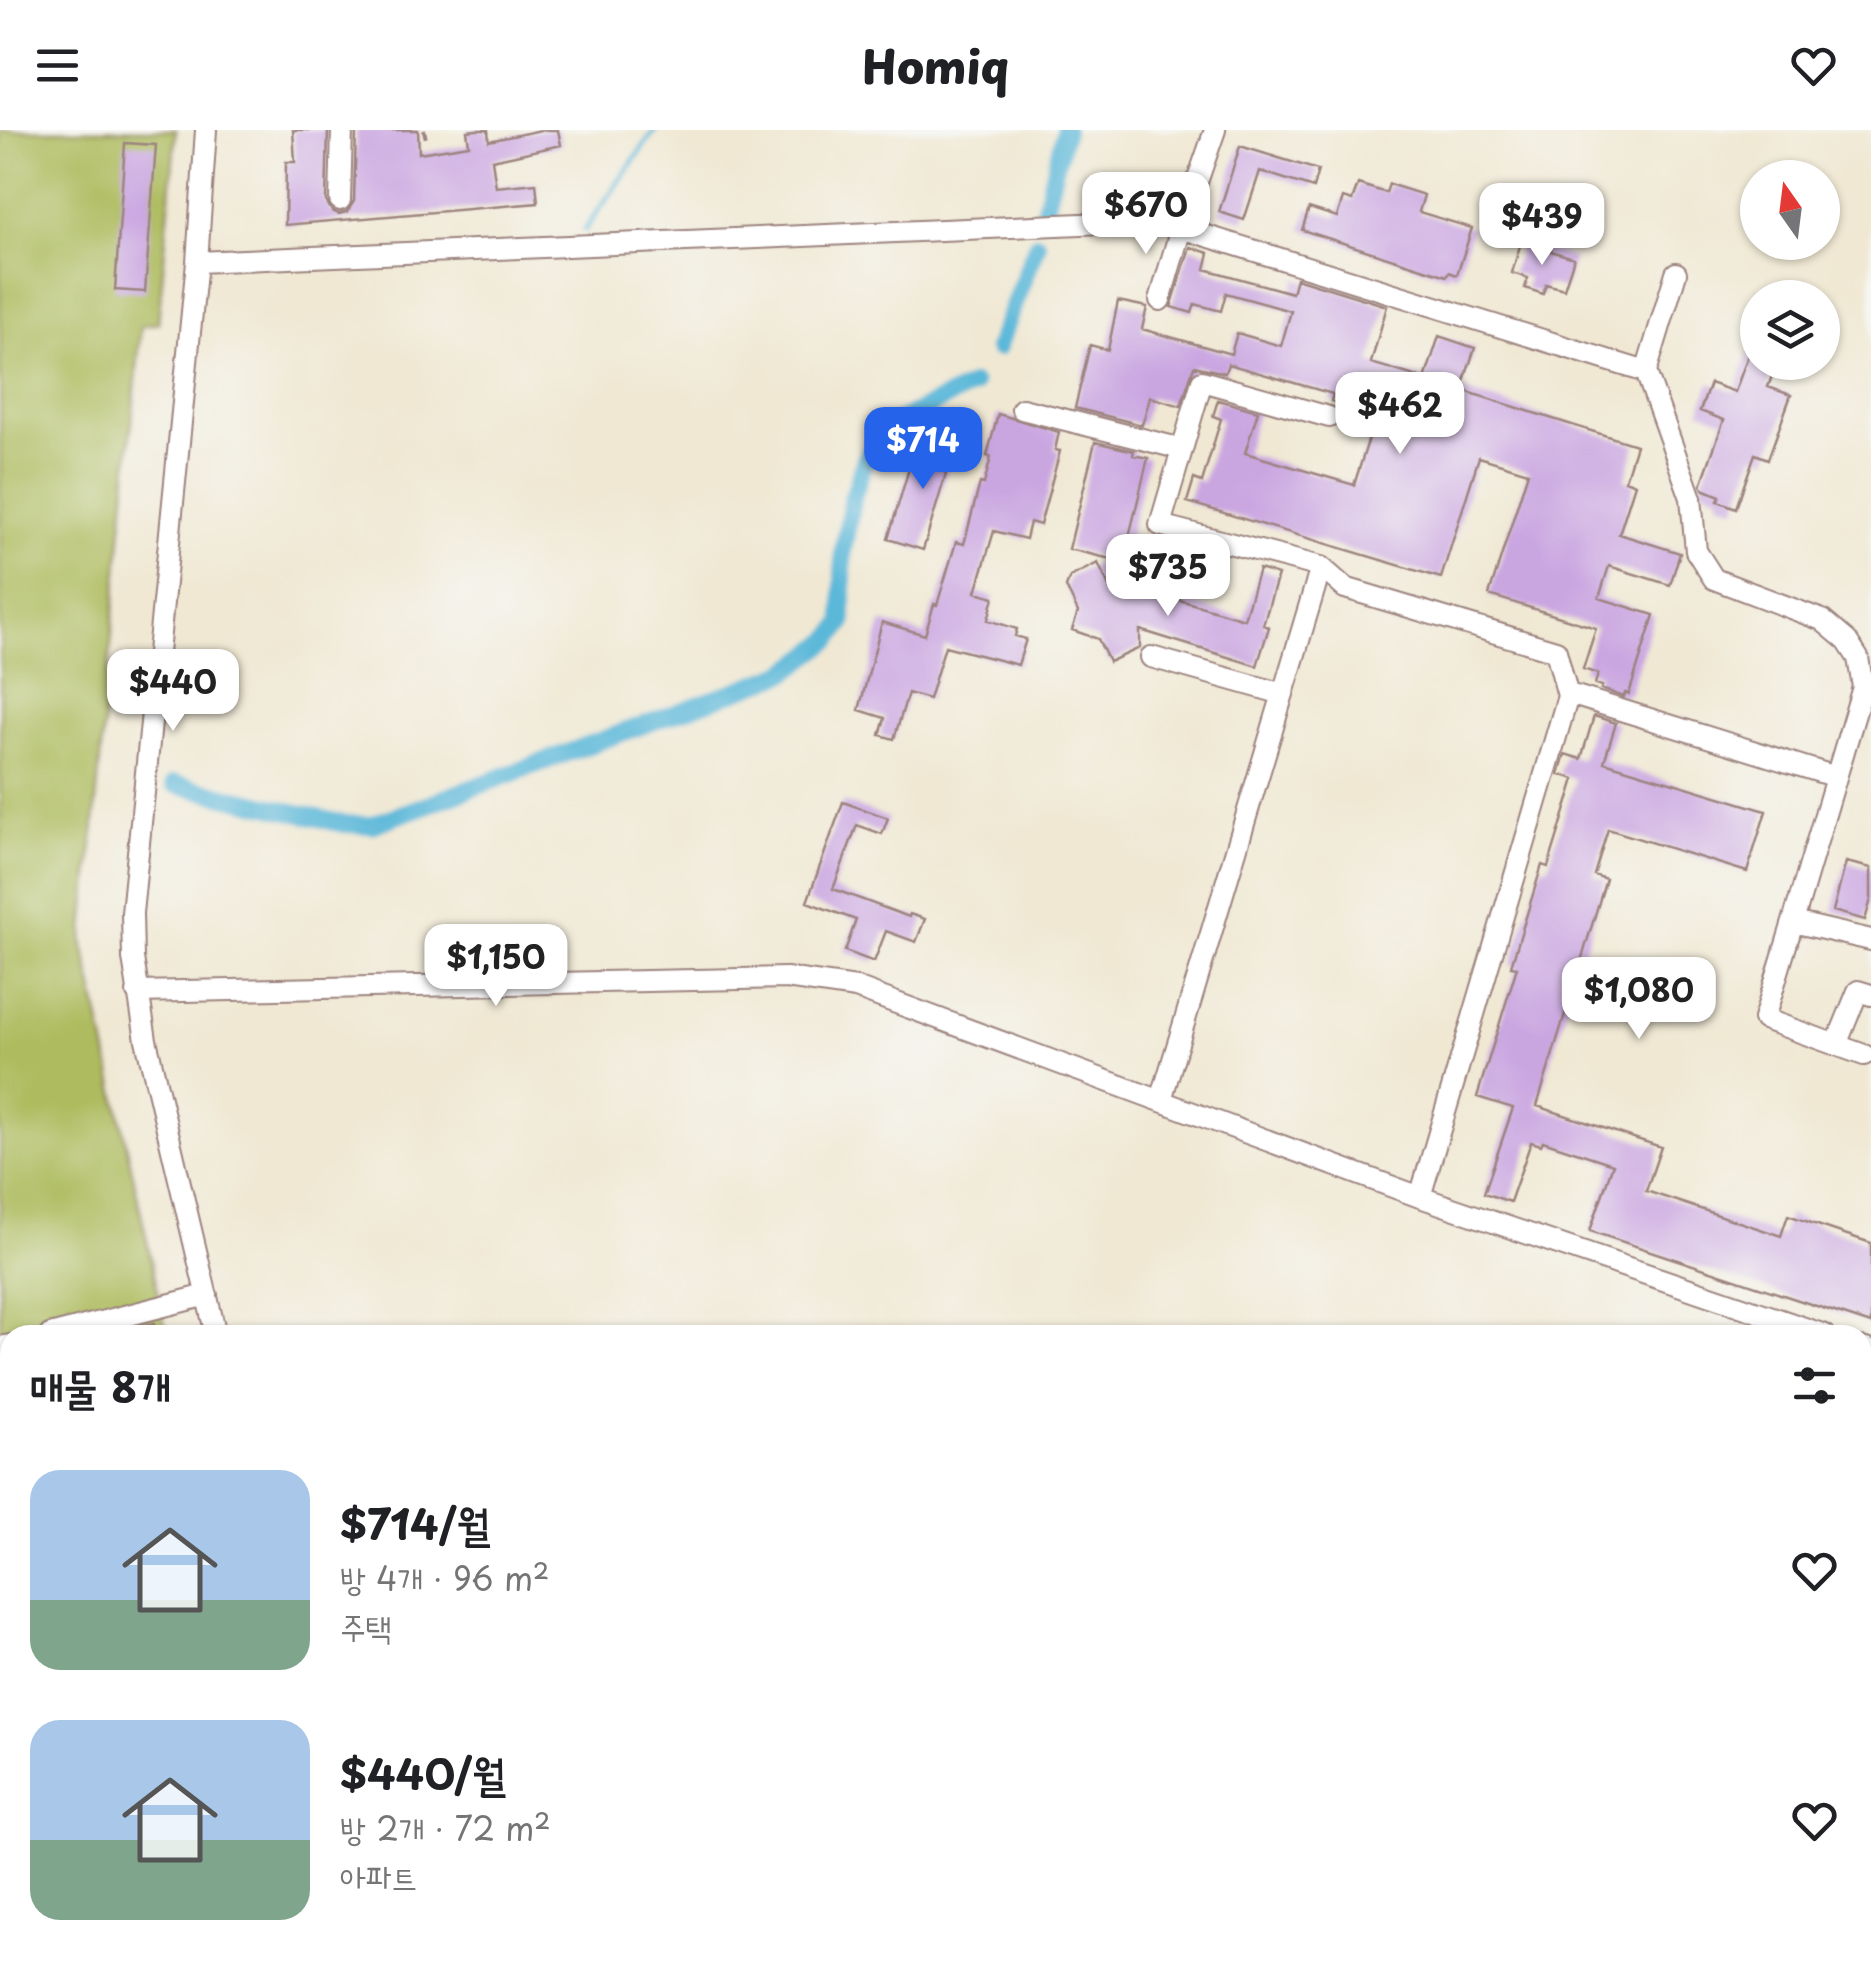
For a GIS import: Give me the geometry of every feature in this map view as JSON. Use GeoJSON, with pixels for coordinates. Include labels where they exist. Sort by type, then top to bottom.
{"type":"FeatureCollection","features":[{"type":"Feature","properties":{"kind":"street"},"geometry":{"type":"LineString","coordinates":[[206,130],[197,262],[132,913],[137,992],[213,1325]]}},
{"type":"Feature","properties":{"kind":"street"},"geometry":{"type":"LineString","coordinates":[[340,200],[342,130]]}},
{"type":"Feature","properties":{"kind":"street"},"geometry":{"type":"LineString","coordinates":[[1160,300],[1180,228],[1215,130]]}},
{"type":"Feature","properties":{"kind":"street"},"geometry":{"type":"LineString","coordinates":[[197,262],[1151,221],[1646,372]]}},
{"type":"Feature","properties":{"kind":"street"},"geometry":{"type":"LineString","coordinates":[[1676,273],[1646,372],[1691,498],[1696,551],[1714,579],[1822,620],[1847,641],[1858,658],[1863,686],[1764,1020],[1864,1055]]}},
{"type":"Feature","properties":{"kind":"street"},"geometry":{"type":"LineString","coordinates":[[1329,417],[1202,381],[1160,525],[1321,567],[1344,588],[1556,652],[1568,696],[1420,1197]]}},
{"type":"Feature","properties":{"kind":"street"},"geometry":{"type":"LineString","coordinates":[[1022,409],[1182,449]]}},
{"type":"Feature","properties":{"kind":"street"},"geometry":{"type":"LineString","coordinates":[[1161,1100],[1321,567]]}},
{"type":"Feature","properties":{"kind":"street"},"geometry":{"type":"LineString","coordinates":[[1151,657],[1284,694]]}},
{"type":"Feature","properties":{"kind":"street"},"geometry":{"type":"LineString","coordinates":[[1576,696],[1836,777]]}},
{"type":"Feature","properties":{"kind":"street"},"geometry":{"type":"LineString","coordinates":[[1793,922],[1871,940]]}},
{"type":"Feature","properties":{"kind":"street"},"geometry":{"type":"LineString","coordinates":[[137,992],[786,978],[856,988],[1420,1197],[1796,1325]]}},
{"type":"Feature","properties":{"kind":"street"},"geometry":{"type":"LineString","coordinates":[[1836,1045],[1858,991],[1871,995]]}},
{"type":"Feature","properties":{"kind":"street"},"geometry":{"type":"LineString","coordinates":[[90,1325],[206,1296]]}},
{"type":"Feature","properties":{"kind":"path"},"geometry":{"type":"LineString","coordinates":[[424,130],[426,139]]}},
{"type":"Feature","properties":{"kind":"green space"},"geometry":{"type":"Polygon","coordinates":[[[0,130],[176,130],[158,323],[141,326],[83,941],[165,1325],[0,1325],[0,130]]]}},
{"type":"Feature","properties":{"kind":"building"},"geometry":{"type":"Polygon","coordinates":[[[293,130],[328,130],[326,201],[339,214],[347,212],[354,201],[356,130],[418,130],[419,153],[469,145],[467,131],[476,130],[488,130],[489,141],[558,130],[561,145],[492,160],[496,187],[536,183],[538,203],[285,225],[286,162],[295,162],[293,130]]]}},
{"type":"Feature","properties":{"kind":"building"},"geometry":{"type":"Polygon","coordinates":[[[125,143],[156,145],[145,292],[115,290],[125,143]]]}},
{"type":"Feature","properties":{"kind":"building"},"geometry":{"type":"Polygon","coordinates":[[[1240,146],[1318,170],[1313,188],[1260,171],[1244,220],[1219,212],[1240,146]]]}},
{"type":"Feature","properties":{"kind":"building"},"geometry":{"type":"Polygon","coordinates":[[[1358,184],[1386,193],[1389,184],[1424,195],[1419,212],[1472,228],[1457,275],[1449,272],[1447,276],[1302,230],[1309,208],[1337,217],[1343,198],[1352,201],[1358,184]]]}},
{"type":"Feature","properties":{"kind":"building"},"geometry":{"type":"Polygon","coordinates":[[[1521,242],[1574,258],[1564,289],[1546,284],[1543,294],[1525,288],[1528,278],[1512,273],[1521,242]]]}},
{"type":"Feature","properties":{"kind":"building"},"geometry":{"type":"Polygon","coordinates":[[[1190,247],[1209,253],[1205,269],[1292,293],[1296,278],[1387,306],[1371,363],[1425,379],[1439,336],[1475,348],[1461,390],[1636,445],[1625,480],[1635,484],[1619,534],[1680,553],[1670,585],[1609,566],[1599,598],[1654,615],[1629,694],[1624,697],[1601,689],[1595,684],[1598,674],[1583,669],[1596,628],[1489,595],[1528,472],[1479,457],[1441,578],[1187,502],[1194,479],[1202,482],[1221,419],[1213,416],[1218,400],[1258,411],[1245,453],[1354,485],[1377,413],[1331,401],[1333,394],[1228,364],[1225,373],[1194,366],[1181,406],[1150,397],[1142,425],[1075,408],[1090,345],[1108,350],[1118,301],[1147,307],[1142,329],[1231,354],[1237,333],[1281,346],[1291,311],[1226,293],[1221,311],[1195,304],[1192,313],[1171,307],[1190,247]]]}},
{"type":"Feature","properties":{"kind":"building"},"geometry":{"type":"Polygon","coordinates":[[[1740,378],[1771,380],[1768,387],[1791,395],[1768,459],[1755,454],[1736,508],[1718,501],[1720,496],[1701,485],[1724,420],[1700,411],[1710,383],[1735,392],[1740,378]]]}},
{"type":"Feature","properties":{"kind":"building"},"geometry":{"type":"Polygon","coordinates":[[[998,414],[1059,432],[1055,450],[1060,451],[1040,525],[1030,522],[1026,539],[994,531],[976,592],[994,597],[988,620],[1017,629],[1015,636],[1026,639],[1018,665],[945,646],[929,699],[908,693],[894,739],[880,735],[885,718],[859,710],[882,622],[925,635],[956,542],[964,544],[980,483],[984,484],[998,414]]]}},
{"type":"Feature","properties":{"kind":"building"},"geometry":{"type":"Polygon","coordinates":[[[948,417],[962,421],[923,550],[888,539],[913,455],[935,461],[948,417]]]}},
{"type":"Feature","properties":{"kind":"building"},"geometry":{"type":"Polygon","coordinates":[[[1095,442],[1148,458],[1123,562],[1069,549],[1095,442]]]}},
{"type":"Feature","properties":{"kind":"building"},"geometry":{"type":"Polygon","coordinates":[[[1098,563],[1112,593],[1159,594],[1244,619],[1259,569],[1278,575],[1263,625],[1269,627],[1257,666],[1140,630],[1140,648],[1109,662],[1098,639],[1072,630],[1078,612],[1066,587],[1070,577],[1098,563]]]}},
{"type":"Feature","properties":{"kind":"building"},"geometry":{"type":"Polygon","coordinates":[[[1594,716],[1616,723],[1604,762],[1766,811],[1747,872],[1608,829],[1594,875],[1606,879],[1537,1106],[1661,1147],[1646,1191],[1781,1236],[1788,1215],[1871,1243],[1871,1324],[1590,1231],[1613,1164],[1543,1141],[1541,1145],[1531,1142],[1510,1202],[1484,1193],[1513,1108],[1477,1097],[1517,967],[1511,966],[1542,865],[1548,867],[1575,779],[1559,774],[1565,754],[1581,759],[1594,716]]]}},
{"type":"Feature","properties":{"kind":"building"},"geometry":{"type":"Polygon","coordinates":[[[843,802],[888,818],[882,834],[857,825],[833,889],[909,917],[910,914],[925,919],[916,942],[886,931],[874,962],[845,951],[856,920],[807,902],[843,802]]]}},
{"type":"Feature","properties":{"kind":"building"},"geometry":{"type":"Polygon","coordinates":[[[1846,862],[1871,868],[1871,899],[1865,920],[1833,911],[1846,862]]]}},
{"type":"Feature","properties":{"kind":"waterway"},"geometry":{"type":"LineString","coordinates":[[585,230],[655,130]]}},
{"type":"Feature","properties":{"kind":"waterway"},"geometry":{"type":"LineString","coordinates":[[1045,207],[1065,130]]}},
{"type":"Feature","properties":{"kind":"waterway"},"geometry":{"type":"LineString","coordinates":[[997,348],[1037,244]]}},
{"type":"Feature","properties":{"kind":"waterway"},"geometry":{"type":"LineString","coordinates":[[174,784],[344,824],[371,825],[785,673],[830,640],[843,623],[843,551],[852,500],[864,462],[881,429],[973,385]]}}]}
